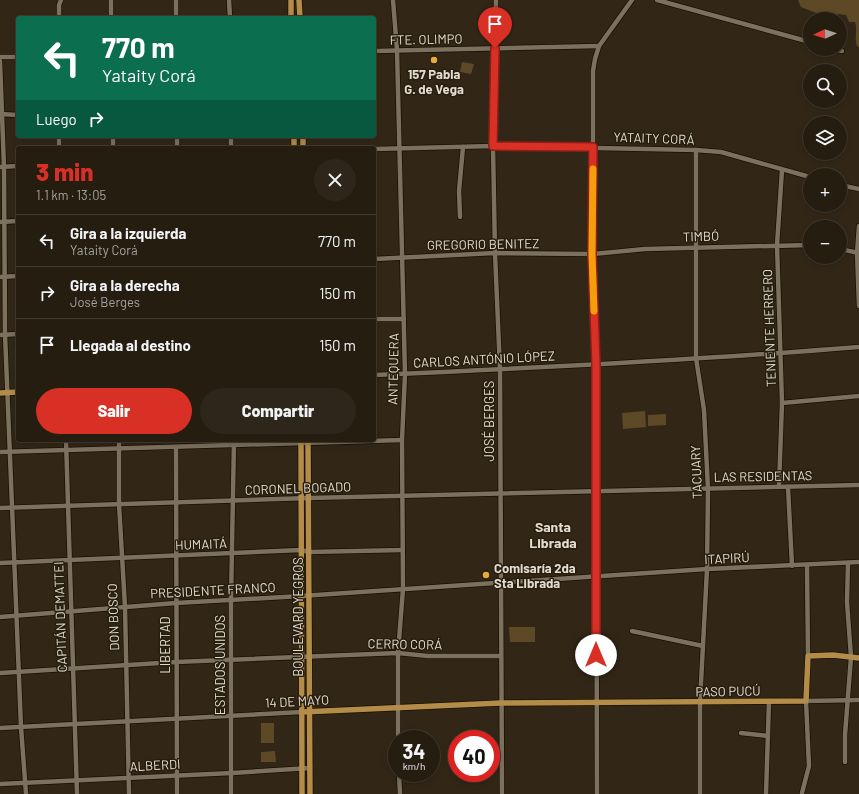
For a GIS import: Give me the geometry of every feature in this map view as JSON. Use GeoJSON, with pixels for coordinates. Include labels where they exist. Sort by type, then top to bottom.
{"type":"FeatureCollection","features":[{"type":"Feature","properties":{"kind":"main road"},"geometry":{"type":"LineString","coordinates":[[291,0],[291,16]]}},
{"type":"Feature","properties":{"kind":"main road"},"geometry":{"type":"LineString","coordinates":[[299,0],[300,16]]}},
{"type":"Feature","properties":{"kind":"main road"},"geometry":{"type":"LineString","coordinates":[[0,393],[16,392]]}},
{"type":"Feature","properties":{"kind":"main road","name":"BOULEVARD YEGROS"},"geometry":{"type":"LineString","coordinates":[[301,442],[302,794]]}},
{"type":"Feature","properties":{"kind":"main road","name":"BOULEVARD YEGROS"},"geometry":{"type":"LineString","coordinates":[[308,442],[310,794]]}},
{"type":"Feature","properties":{"kind":"main road"},"geometry":{"type":"LineString","coordinates":[[806,701],[808,656],[833,655],[859,658]]}},
{"type":"Feature","properties":{"kind":"main road","name":"PASO PUCÚ"},"geometry":{"type":"LineString","coordinates":[[596,703],[806,701]]}},
{"type":"Feature","properties":{"kind":"main road","name":"14 DE MAYO"},"geometry":{"type":"LineString","coordinates":[[302,712],[501,703],[596,703]]}},
{"type":"Feature","properties":{"kind":"street"},"geometry":{"type":"LineString","coordinates":[[59,16],[59,5],[61,0]]}},
{"type":"Feature","properties":{"kind":"street"},"geometry":{"type":"LineString","coordinates":[[111,0],[111,16]]}},
{"type":"Feature","properties":{"kind":"street"},"geometry":{"type":"LineString","coordinates":[[176,0],[176,16]]}},
{"type":"Feature","properties":{"kind":"street"},"geometry":{"type":"LineString","coordinates":[[229,0],[230,16]]}},
{"type":"Feature","properties":{"kind":"street","name":"ANTEQUERA"},"geometry":{"type":"LineString","coordinates":[[393,0],[397,50],[405,374],[402,440],[404,589],[398,653],[398,730]]}},
{"type":"Feature","properties":{"kind":"street","name":"JOSÉ BERGES"},"geometry":{"type":"LineString","coordinates":[[496,0],[493,146],[495,253],[500,370],[502,794]]}},
{"type":"Feature","properties":{"kind":"street"},"geometry":{"type":"LineString","coordinates":[[596,794],[596,364],[592,254],[594,71],[598,46],[632,0]]}},
{"type":"Feature","properties":{"kind":"street"},"geometry":{"type":"LineString","coordinates":[[657,0],[803,40]]}},
{"type":"Feature","properties":{"kind":"street","name":"FTE. OLIMPO"},"geometry":{"type":"LineString","coordinates":[[376,51],[598,46]]}},
{"type":"Feature","properties":{"kind":"street"},"geometry":{"type":"LineString","coordinates":[[0,57],[16,57]]}},
{"type":"Feature","properties":{"kind":"street"},"geometry":{"type":"LineString","coordinates":[[0,61],[3,277],[2,334],[7,393],[21,727],[26,794]]}},
{"type":"Feature","properties":{"kind":"street"},"geometry":{"type":"LineString","coordinates":[[1,114],[16,115]]}},
{"type":"Feature","properties":{"kind":"street","name":"YATAITY CORÁ"},"geometry":{"type":"LineString","coordinates":[[376,149],[493,146],[696,150],[721,152],[803,175]]}},
{"type":"Feature","properties":{"kind":"street"},"geometry":{"type":"LineString","coordinates":[[460,217],[459,191],[463,147]]}},
{"type":"Feature","properties":{"kind":"street","name":"TACUARY"},"geometry":{"type":"LineString","coordinates":[[696,150],[696,358],[704,410],[708,489],[707,569],[700,702],[700,794]]}},
{"type":"Feature","properties":{"kind":"street"},"geometry":{"type":"LineString","coordinates":[[2,167],[16,166]]}},
{"type":"Feature","properties":{"kind":"street","name":"TENIENTE HERRERO"},"geometry":{"type":"LineString","coordinates":[[780,486],[782,403],[778,245],[782,170]]}},
{"type":"Feature","properties":{"kind":"street"},"geometry":{"type":"LineString","coordinates":[[847,186],[859,189]]}},
{"type":"Feature","properties":{"kind":"street"},"geometry":{"type":"LineString","coordinates":[[2,222],[16,221]]}},
{"type":"Feature","properties":{"kind":"street"},"geometry":{"type":"LineString","coordinates":[[859,226],[859,306]]}},
{"type":"Feature","properties":{"kind":"street","name":"TIMBÓ"},"geometry":{"type":"LineString","coordinates":[[592,254],[645,249],[803,245]]}},
{"type":"Feature","properties":{"kind":"street"},"geometry":{"type":"LineString","coordinates":[[847,251],[858,253]]}},
{"type":"Feature","properties":{"kind":"street","name":"GREGORIO BENITEZ"},"geometry":{"type":"LineString","coordinates":[[376,259],[495,253],[592,254]]}},
{"type":"Feature","properties":{"kind":"street"},"geometry":{"type":"LineString","coordinates":[[3,277],[16,276]]}},
{"type":"Feature","properties":{"kind":"street"},"geometry":{"type":"LineString","coordinates":[[376,319],[404,319]]}},
{"type":"Feature","properties":{"kind":"street"},"geometry":{"type":"LineString","coordinates":[[2,334],[16,334]]}},
{"type":"Feature","properties":{"kind":"street","name":"CARLOS ANTÓNIO LÓPEZ"},"geometry":{"type":"LineString","coordinates":[[376,375],[500,370],[781,354],[859,347]]}},
{"type":"Feature","properties":{"kind":"street"},"geometry":{"type":"LineString","coordinates":[[782,403],[859,396]]}},
{"type":"Feature","properties":{"kind":"street"},"geometry":{"type":"LineString","coordinates":[[376,441],[402,440]]}},
{"type":"Feature","properties":{"kind":"street","name":"CAPITÁN DEMATTEI"},"geometry":{"type":"LineString","coordinates":[[66,442],[77,794]]}},
{"type":"Feature","properties":{"kind":"street","name":"DON BOSCO"},"geometry":{"type":"LineString","coordinates":[[119,442],[119,504],[125,607],[129,794]]}},
{"type":"Feature","properties":{"kind":"street","name":"ESTADOS UNIDOS"},"geometry":{"type":"LineString","coordinates":[[231,794],[231,600],[234,442]]}},
{"type":"Feature","properties":{"kind":"street"},"geometry":{"type":"LineString","coordinates":[[0,452],[234,446],[308,442]]}},
{"type":"Feature","properties":{"kind":"street","name":"LIBERTAD"},"geometry":{"type":"LineString","coordinates":[[176,447],[177,794]]}},
{"type":"Feature","properties":{"kind":"street","name":"LAS RESIDENTAS"},"geometry":{"type":"LineString","coordinates":[[596,491],[859,485]]}},
{"type":"Feature","properties":{"kind":"street"},"geometry":{"type":"LineString","coordinates":[[788,487],[792,566]]}},
{"type":"Feature","properties":{"kind":"street","name":"CORONEL BOGADO"},"geometry":{"type":"LineString","coordinates":[[0,508],[301,498],[596,491]]}},
{"type":"Feature","properties":{"kind":"street","name":"HUMAITÁ"},"geometry":{"type":"LineString","coordinates":[[0,563],[301,550],[309,552],[403,550]]}},
{"type":"Feature","properties":{"kind":"street","name":"ITAPIRÚ"},"geometry":{"type":"LineString","coordinates":[[596,577],[707,569],[859,562]]}},
{"type":"Feature","properties":{"kind":"street"},"geometry":{"type":"LineString","coordinates":[[845,762],[845,735],[851,657],[847,602],[848,563]]}},
{"type":"Feature","properties":{"kind":"street"},"geometry":{"type":"LineString","coordinates":[[807,565],[808,656]]}},
{"type":"Feature","properties":{"kind":"street","name":"PRESIDENTE FRANCO"},"geometry":{"type":"LineString","coordinates":[[0,617],[176,603],[596,577]]}},
{"type":"Feature","properties":{"kind":"street"},"geometry":{"type":"LineString","coordinates":[[632,631],[703,646]]}},
{"type":"Feature","properties":{"kind":"street","name":"CERRO CORÁ"},"geometry":{"type":"LineString","coordinates":[[0,673],[176,662],[398,653],[428,656],[501,656]]}},
{"type":"Feature","properties":{"kind":"street","name":"PASO PUCÚ"},"geometry":{"type":"LineString","coordinates":[[806,701],[859,700]]}},
{"type":"Feature","properties":{"kind":"street"},"geometry":{"type":"LineString","coordinates":[[766,794],[769,701]]}},
{"type":"Feature","properties":{"kind":"street"},"geometry":{"type":"LineString","coordinates":[[802,793],[809,766],[806,701]]}},
{"type":"Feature","properties":{"kind":"street","name":"14 DE MAYO"},"geometry":{"type":"LineString","coordinates":[[0,728],[302,712]]}},
{"type":"Feature","properties":{"kind":"street"},"geometry":{"type":"LineString","coordinates":[[741,733],[768,736]]}},
{"type":"Feature","properties":{"kind":"street","name":"ALBERDI"},"geometry":{"type":"LineString","coordinates":[[0,784],[310,768]]}},
{"type":"Feature","properties":{"kind":"street"},"geometry":{"type":"LineString","coordinates":[[399,782],[400,794]]}},
{"type":"Feature","properties":{"kind":"shaded area"},"geometry":{"type":"Polygon","coordinates":[[[798,0],[859,0],[859,47],[856,43],[855,22],[849,22],[847,12],[814,12],[801,7],[798,0]]]}},
{"type":"Feature","properties":{"kind":"shaded area"},"geometry":{"type":"Polygon","coordinates":[[[462,62],[474,64],[471,74],[460,72],[462,62]]]}},
{"type":"Feature","properties":{"kind":"shaded area"},"geometry":{"type":"Polygon","coordinates":[[[645,411],[646,427],[623,429],[622,413],[645,411]]]}},
{"type":"Feature","properties":{"kind":"shaded area"},"geometry":{"type":"Polygon","coordinates":[[[666,414],[666,425],[648,426],[648,415],[666,414]]]}},
{"type":"Feature","properties":{"kind":"shaded area"},"geometry":{"type":"Polygon","coordinates":[[[509,627],[535,627],[535,642],[510,642],[509,627]]]}},
{"type":"Feature","properties":{"kind":"shaded area"},"geometry":{"type":"Polygon","coordinates":[[[261,723],[274,723],[274,743],[261,743],[261,723]]]}},
{"type":"Feature","properties":{"kind":"shaded area"},"geometry":{"type":"Polygon","coordinates":[[[275,751],[276,762],[261,762],[261,752],[275,751]]]}},
{"type":"Feature","properties":{"kind":"slow traffic"},"geometry":{"type":"LineString","coordinates":[[593,169],[592,254],[594,311]]}},
{"type":"Feature","properties":{"kind":"place","name":"157 Pabla G. de Vega"},"geometry":{"type":"Point","coordinates":[434,60]}},
{"type":"Feature","properties":{"kind":"place","name":"Comisaría 2da Sta Librada"},"geometry":{"type":"Point","coordinates":[486,575]}},
{"type":"Feature","properties":{"kind":"district","name":"Santa Librada"},"geometry":{"type":"Point","coordinates":[553,534]}},
{"type":"Feature","properties":{"kind":"route"},"geometry":{"type":"LineString","coordinates":[[495,48],[493,146],[593,147],[592,254],[596,364],[596,655]]}}]}
